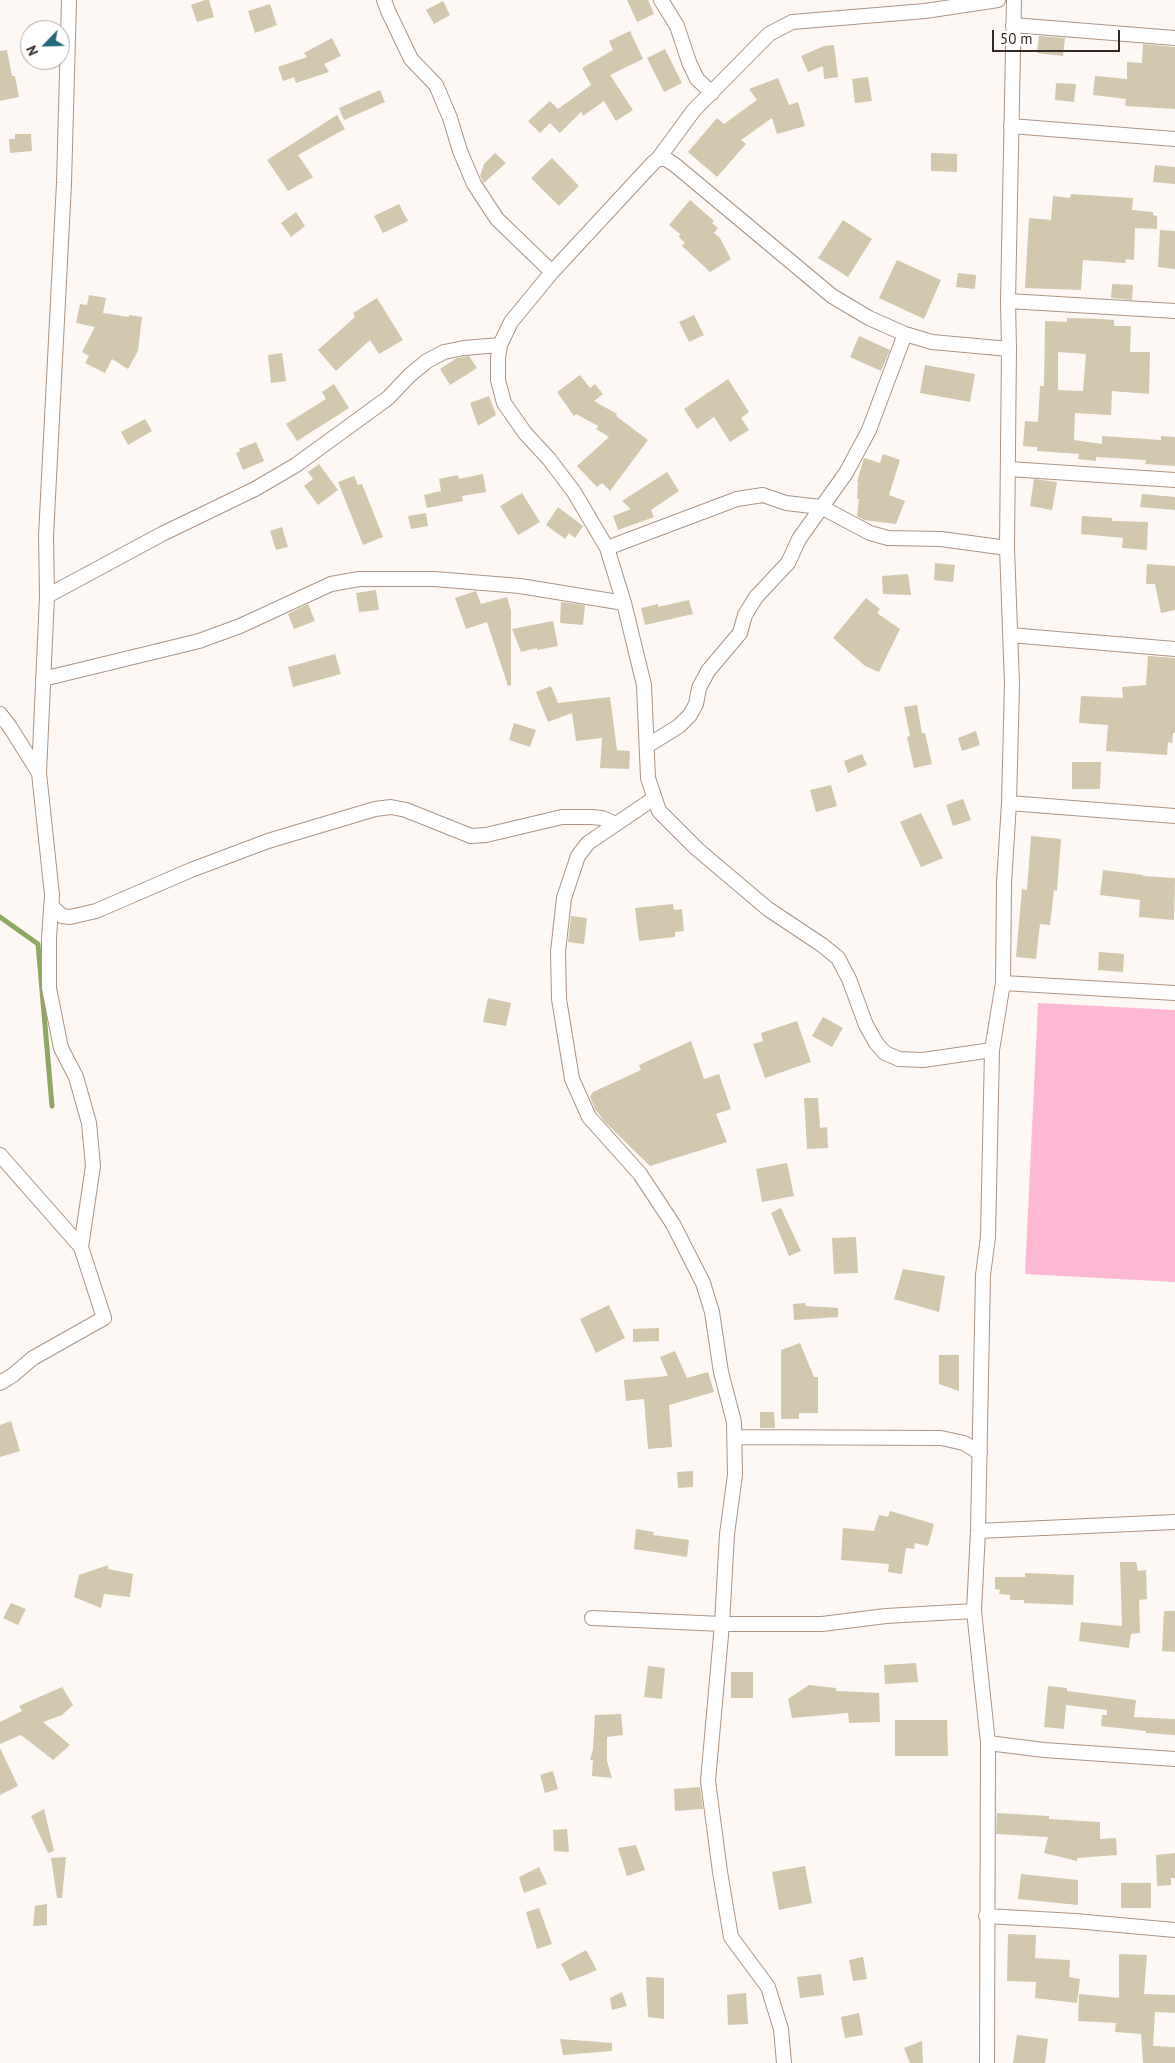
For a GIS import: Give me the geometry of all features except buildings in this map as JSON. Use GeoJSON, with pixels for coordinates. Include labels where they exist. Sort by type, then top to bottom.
{"type":"FeatureCollection","features":[{"type":"Feature","properties":{"kind":"street"},"geometry":{"type":"LineString","coordinates":[[69,0],[64,183],[46,536],[47,596],[39,773],[52,895],[49,938],[50,988],[61,1048],[76,1077],[89,1123],[93,1166],[81,1247]]}},
{"type":"Feature","properties":{"kind":"street"},"geometry":{"type":"LineString","coordinates":[[384,0],[412,59],[436,85],[474,184],[497,219],[552,272]]}},
{"type":"Feature","properties":{"kind":"street"},"geometry":{"type":"LineString","coordinates":[[661,0],[676,26],[689,62],[698,79],[712,93]]}},
{"type":"Feature","properties":{"kind":"street"},"geometry":{"type":"LineString","coordinates":[[992,1050],[923,1060],[899,1059],[885,1053],[876,1043],[866,1025],[849,979],[838,958],[768,909],[697,849],[659,811],[653,799],[648,778],[644,685],[624,603],[607,548],[574,492],[549,459],[525,433],[504,404],[498,380],[498,358],[500,344],[511,322],[552,272],[658,159],[694,110],[769,34],[792,22],[925,11],[998,0]]}},
{"type":"Feature","properties":{"kind":"street"},"geometry":{"type":"LineString","coordinates":[[987,2063],[988,1743],[974,1611],[978,1530],[983,1275],[988,1237],[992,1050],[1003,983],[1004,883],[1009,803],[1012,684],[1007,548],[1009,469],[1008,301],[1014,0]]}},
{"type":"Feature","properties":{"kind":"street"},"geometry":{"type":"LineString","coordinates":[[1013,25],[1175,38]]}},
{"type":"Feature","properties":{"kind":"street"},"geometry":{"type":"LineString","coordinates":[[1011,126],[1175,139]]}},
{"type":"Feature","properties":{"kind":"street"},"geometry":{"type":"LineString","coordinates":[[658,159],[666,159],[676,165],[832,296],[869,318],[904,334],[932,342],[1009,349]]}},
{"type":"Feature","properties":{"kind":"street"},"geometry":{"type":"LineString","coordinates":[[1008,301],[1175,311]]}},
{"type":"Feature","properties":{"kind":"street"},"geometry":{"type":"LineString","coordinates":[[647,746],[679,726],[690,715],[696,704],[699,688],[708,671],[740,632],[745,615],[756,597],[788,563],[799,539],[846,473],[869,430],[904,334]]}},
{"type":"Feature","properties":{"kind":"street"},"geometry":{"type":"LineString","coordinates":[[47,596],[162,534],[255,489],[296,465],[388,398],[410,375],[427,361],[444,352],[500,344]]}},
{"type":"Feature","properties":{"kind":"street"},"geometry":{"type":"LineString","coordinates":[[1009,469],[1175,480]]}},
{"type":"Feature","properties":{"kind":"street"},"geometry":{"type":"LineString","coordinates":[[607,548],[737,499],[763,495],[786,503],[821,507],[870,533],[888,538],[941,539],[1007,548]]}},
{"type":"Feature","properties":{"kind":"street"},"geometry":{"type":"LineString","coordinates":[[43,679],[199,641],[240,626],[331,584],[360,579],[434,579],[520,586],[624,603]]}},
{"type":"Feature","properties":{"kind":"street"},"geometry":{"type":"LineString","coordinates":[[1010,635],[1175,649]]}},
{"type":"Feature","properties":{"kind":"street"},"geometry":{"type":"LineString","coordinates":[[0,714],[10,726],[39,773]]}},
{"type":"Feature","properties":{"kind":"street"},"geometry":{"type":"LineString","coordinates":[[653,799],[588,843],[578,856],[564,898],[558,952],[559,999],[572,1079],[589,1118],[640,1174],[673,1224],[703,1283],[712,1312],[722,1372],[734,1422],[735,1475],[727,1534],[722,1624],[708,1781],[731,1937],[768,1987],[781,2029],[784,2063]]}},
{"type":"Feature","properties":{"kind":"street"},"geometry":{"type":"LineString","coordinates":[[1009,803],[1175,816]]}},
{"type":"Feature","properties":{"kind":"street"},"geometry":{"type":"LineString","coordinates":[[51,906],[62,916],[70,917],[96,911],[191,870],[268,842],[375,809],[391,807],[406,810],[471,836],[504,831],[562,817],[602,818],[616,824]]}},
{"type":"Feature","properties":{"kind":"street"},"geometry":{"type":"LineString","coordinates":[[1003,983],[1175,993]]}},
{"type":"Feature","properties":{"kind":"street"},"geometry":{"type":"LineString","coordinates":[[0,1155],[81,1247],[104,1318],[33,1358],[0,1383]]}},
{"type":"Feature","properties":{"kind":"street"},"geometry":{"type":"LineString","coordinates":[[735,1437],[941,1438],[964,1443],[980,1453]]}},
{"type":"Feature","properties":{"kind":"street"},"geometry":{"type":"LineString","coordinates":[[978,1530],[1175,1522]]}},
{"type":"Feature","properties":{"kind":"street"},"geometry":{"type":"LineString","coordinates":[[592,1618],[722,1624],[822,1624],[886,1616],[974,1611]]}},
{"type":"Feature","properties":{"kind":"street"},"geometry":{"type":"LineString","coordinates":[[988,1743],[1044,1750],[1175,1759]]}},
{"type":"Feature","properties":{"kind":"street"},"geometry":{"type":"LineString","coordinates":[[986,1916],[1075,1921],[1175,1930]]}},
{"type":"Feature","properties":{"kind":"shaded area"},"geometry":{"type":"Polygon","coordinates":[[[1038,1003],[1175,1010],[1175,1282],[1025,1274],[1038,1003]]]}},
{"type":"Feature","properties":{"kind":"waterway"},"geometry":{"type":"LineString","coordinates":[[0,917],[38,944],[52,1106]]}}]}
